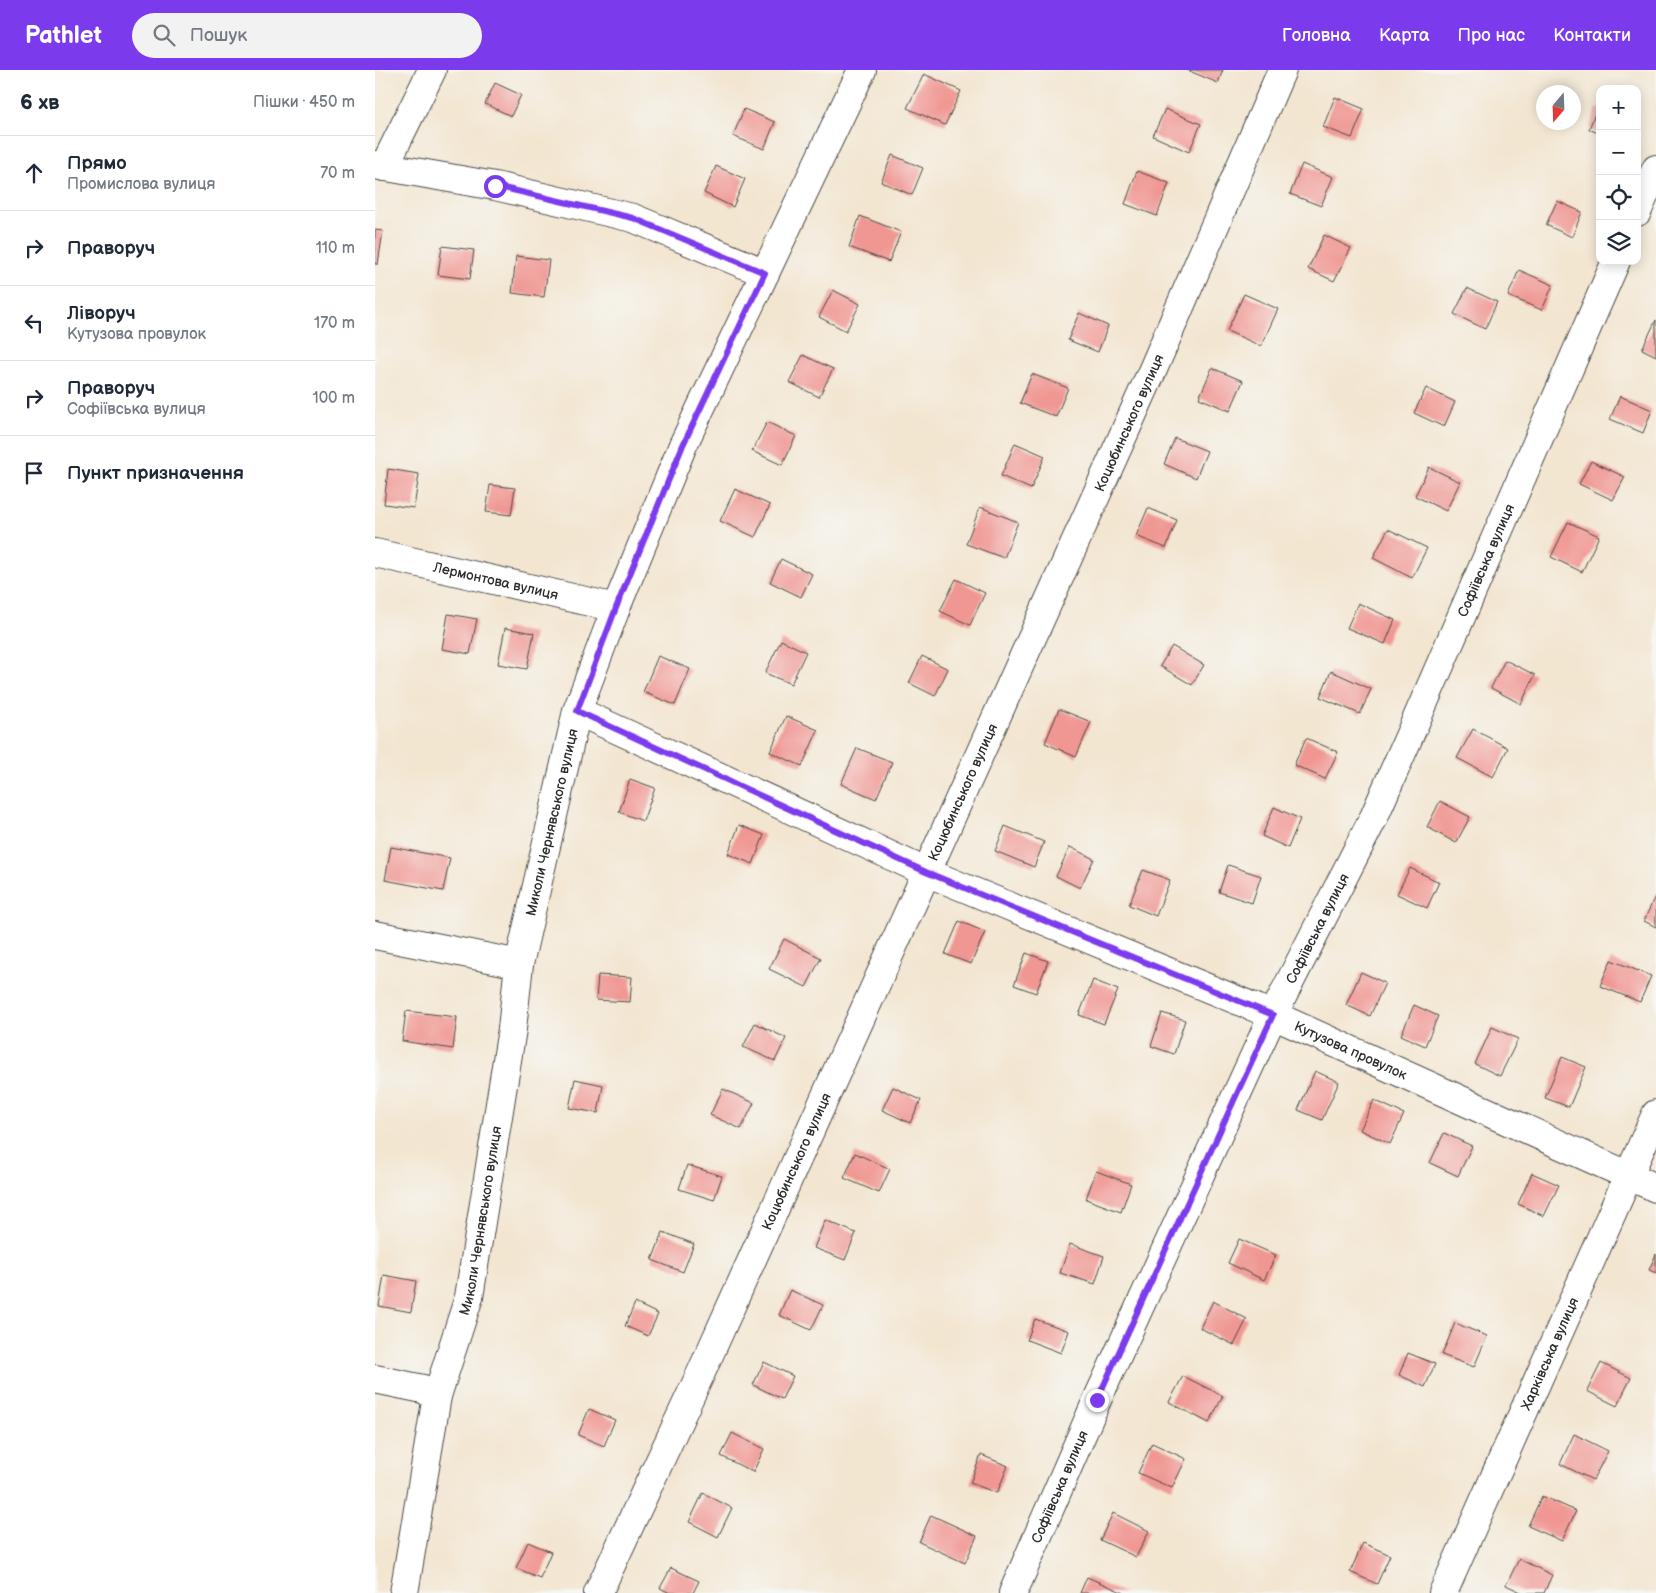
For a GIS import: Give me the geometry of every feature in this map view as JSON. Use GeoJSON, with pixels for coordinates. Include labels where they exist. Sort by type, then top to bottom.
{"type":"FeatureCollection","features":[{"type":"Feature","properties":{"kind":"street"},"geometry":{"type":"LineString","coordinates":[[432,70],[380,166],[495,186],[633,218],[765,273]]}},
{"type":"Feature","properties":{"kind":"street","name":"Миколи Чернявського вулиця"},"geometry":{"type":"LineString","coordinates":[[404,1593],[437,1396],[469,1297],[512,1028],[519,964],[577,711],[616,608],[683,445],[862,70]]}},
{"type":"Feature","properties":{"kind":"street","name":"Коцюбинського вулиця"},"geometry":{"type":"LineString","coordinates":[[598,1593],[700,1375],[1154,367],[1282,70]]}},
{"type":"Feature","properties":{"kind":"street"},"geometry":{"type":"LineString","coordinates":[[1641,203],[1656,169]]}},
{"type":"Feature","properties":{"kind":"street","name":"Софіївська вулиця"},"geometry":{"type":"LineString","coordinates":[[1013,1593],[1097,1400],[1273,1015],[1374,817],[1614,265]]}},
{"type":"Feature","properties":{"kind":"street","name":"Лермонтова вулиця"},"geometry":{"type":"LineString","coordinates":[[375,552],[616,608]]}},
{"type":"Feature","properties":{"kind":"street","name":"Кутузова провулок"},"geometry":{"type":"LineString","coordinates":[[577,711],[926,872],[1273,1015],[1656,1188]]}},
{"type":"Feature","properties":{"kind":"street"},"geometry":{"type":"LineString","coordinates":[[375,935],[519,964]]}},
{"type":"Feature","properties":{"kind":"street","name":"Харківська вулиця"},"geometry":{"type":"LineString","coordinates":[[1443,1593],[1656,1114]]}},
{"type":"Feature","properties":{"kind":"street"},"geometry":{"type":"LineString","coordinates":[[375,1379],[423,1389],[437,1396]]}},
{"type":"Feature","properties":{"kind":"building"},"geometry":{"type":"Polygon","coordinates":[[[1187,70],[1223,70],[1218,83],[1187,70]]]}},
{"type":"Feature","properties":{"kind":"building"},"geometry":{"type":"Polygon","coordinates":[[[924,74],[961,91],[945,125],[907,108],[924,74]]]}},
{"type":"Feature","properties":{"kind":"building"},"geometry":{"type":"Polygon","coordinates":[[[495,83],[521,95],[511,116],[485,104],[495,83]]]}},
{"type":"Feature","properties":{"kind":"building"},"geometry":{"type":"Polygon","coordinates":[[[1335,97],[1364,109],[1352,138],[1323,127],[1335,97]]]}},
{"type":"Feature","properties":{"kind":"building"},"geometry":{"type":"Polygon","coordinates":[[[744,109],[775,122],[764,149],[733,136],[744,109]]]}},
{"type":"Feature","properties":{"kind":"building"},"geometry":{"type":"Polygon","coordinates":[[[1165,109],[1201,124],[1189,152],[1153,136],[1165,109]]]}},
{"type":"Feature","properties":{"kind":"building"},"geometry":{"type":"Polygon","coordinates":[[[1596,111],[1596,132],[1589,129],[1596,111]]]}},
{"type":"Feature","properties":{"kind":"building"},"geometry":{"type":"Polygon","coordinates":[[[892,155],[923,168],[912,195],[881,182],[892,155]]]}},
{"type":"Feature","properties":{"kind":"building"},"geometry":{"type":"Polygon","coordinates":[[[1302,164],[1333,177],[1321,206],[1290,194],[1302,164]]]}},
{"type":"Feature","properties":{"kind":"building"},"geometry":{"type":"Polygon","coordinates":[[[716,166],[745,179],[733,207],[704,193],[716,166]]]}},
{"type":"Feature","properties":{"kind":"building"},"geometry":{"type":"Polygon","coordinates":[[[1137,171],[1169,183],[1157,216],[1125,204],[1137,171]]]}},
{"type":"Feature","properties":{"kind":"building"},"geometry":{"type":"Polygon","coordinates":[[[1557,201],[1582,212],[1572,237],[1546,225],[1557,201]]]}},
{"type":"Feature","properties":{"kind":"building"},"geometry":{"type":"Polygon","coordinates":[[[860,216],[901,232],[889,262],[849,247],[860,216]]]}},
{"type":"Feature","properties":{"kind":"building"},"geometry":{"type":"Polygon","coordinates":[[[375,230],[383,231],[378,264],[375,264],[375,230]]]}},
{"type":"Feature","properties":{"kind":"building"},"geometry":{"type":"Polygon","coordinates":[[[1324,235],[1351,248],[1334,281],[1308,269],[1324,235]]]}},
{"type":"Feature","properties":{"kind":"building"},"geometry":{"type":"Polygon","coordinates":[[[442,246],[474,250],[470,279],[438,275],[442,246]]]}},
{"type":"Feature","properties":{"kind":"building"},"geometry":{"type":"Polygon","coordinates":[[[516,256],[549,260],[544,297],[512,293],[516,256]]]}},
{"type":"Feature","properties":{"kind":"building"},"geometry":{"type":"Polygon","coordinates":[[[1519,270],[1553,285],[1542,310],[1508,296],[1519,270]]]}},
{"type":"Feature","properties":{"kind":"building"},"geometry":{"type":"Polygon","coordinates":[[[1467,288],[1497,302],[1485,329],[1454,314],[1467,288]]]}},
{"type":"Feature","properties":{"kind":"building"},"geometry":{"type":"Polygon","coordinates":[[[833,290],[860,304],[846,331],[819,317],[833,290]]]}},
{"type":"Feature","properties":{"kind":"building"},"geometry":{"type":"Polygon","coordinates":[[[1244,294],[1278,309],[1261,346],[1227,331],[1244,294]]]}},
{"type":"Feature","properties":{"kind":"building"},"geometry":{"type":"Polygon","coordinates":[[[1079,313],[1108,326],[1098,352],[1068,340],[1079,313]]]}},
{"type":"Feature","properties":{"kind":"building"},"geometry":{"type":"Polygon","coordinates":[[[1656,320],[1656,356],[1642,349],[1656,320]]]}},
{"type":"Feature","properties":{"kind":"building"},"geometry":{"type":"Polygon","coordinates":[[[803,355],[833,369],[819,397],[789,382],[803,355]]]}},
{"type":"Feature","properties":{"kind":"building"},"geometry":{"type":"Polygon","coordinates":[[[1212,368],[1243,381],[1230,411],[1199,398],[1212,368]]]}},
{"type":"Feature","properties":{"kind":"building"},"geometry":{"type":"Polygon","coordinates":[[[1032,374],[1068,388],[1056,417],[1020,403],[1032,374]]]}},
{"type":"Feature","properties":{"kind":"building"},"geometry":{"type":"Polygon","coordinates":[[[1426,388],[1455,402],[1444,427],[1414,413],[1426,388]]]}},
{"type":"Feature","properties":{"kind":"building"},"geometry":{"type":"Polygon","coordinates":[[[1620,396],[1652,410],[1643,433],[1610,419],[1620,396]]]}},
{"type":"Feature","properties":{"kind":"building"},"geometry":{"type":"Polygon","coordinates":[[[767,422],[796,436],[782,465],[752,451],[767,422]]]}},
{"type":"Feature","properties":{"kind":"building"},"geometry":{"type":"Polygon","coordinates":[[[1175,438],[1207,451],[1196,478],[1164,464],[1175,438]]]}},
{"type":"Feature","properties":{"kind":"building"},"geometry":{"type":"Polygon","coordinates":[[[1015,443],[1045,456],[1031,489],[1001,476],[1015,443]]]}},
{"type":"Feature","properties":{"kind":"building"},"geometry":{"type":"Polygon","coordinates":[[[1591,461],[1625,477],[1613,500],[1579,484],[1591,461]]]}},
{"type":"Feature","properties":{"kind":"building"},"geometry":{"type":"Polygon","coordinates":[[[1429,467],[1460,482],[1446,511],[1415,496],[1429,467]]]}},
{"type":"Feature","properties":{"kind":"building"},"geometry":{"type":"Polygon","coordinates":[[[388,469],[419,474],[414,508],[384,504],[388,469]]]}},
{"type":"Feature","properties":{"kind":"building"},"geometry":{"type":"Polygon","coordinates":[[[490,485],[515,488],[511,515],[486,512],[490,485]]]}},
{"type":"Feature","properties":{"kind":"building"},"geometry":{"type":"Polygon","coordinates":[[[735,489],[770,505],[755,537],[720,521],[735,489]]]}},
{"type":"Feature","properties":{"kind":"building"},"geometry":{"type":"Polygon","coordinates":[[[980,507],[1018,522],[1004,558],[966,544],[980,507]]]}},
{"type":"Feature","properties":{"kind":"building"},"geometry":{"type":"Polygon","coordinates":[[[1148,508],[1177,520],[1166,548],[1136,536],[1148,508]]]}},
{"type":"Feature","properties":{"kind":"building"},"geometry":{"type":"Polygon","coordinates":[[[1568,522],[1599,536],[1582,572],[1551,557],[1568,522]]]}},
{"type":"Feature","properties":{"kind":"building"},"geometry":{"type":"Polygon","coordinates":[[[1388,529],[1427,548],[1412,578],[1373,558],[1388,529]]]}},
{"type":"Feature","properties":{"kind":"building"},"geometry":{"type":"Polygon","coordinates":[[[781,559],[812,574],[801,597],[770,582],[781,559]]]}},
{"type":"Feature","properties":{"kind":"building"},"geometry":{"type":"Polygon","coordinates":[[[956,579],[985,593],[970,625],[940,611],[956,579]]]}},
{"type":"Feature","properties":{"kind":"building"},"geometry":{"type":"Polygon","coordinates":[[[1358,603],[1395,620],[1385,644],[1347,628],[1358,603]]]}},
{"type":"Feature","properties":{"kind":"building"},"geometry":{"type":"Polygon","coordinates":[[[448,614],[477,619],[470,654],[442,649],[448,614]]]}},
{"type":"Feature","properties":{"kind":"building"},"geometry":{"type":"Polygon","coordinates":[[[505,628],[534,633],[527,669],[498,664],[505,628]]]}},
{"type":"Feature","properties":{"kind":"building"},"geometry":{"type":"Polygon","coordinates":[[[781,640],[806,652],[791,684],[765,673],[781,640]]]}},
{"type":"Feature","properties":{"kind":"building"},"geometry":{"type":"Polygon","coordinates":[[[1172,646],[1204,665],[1192,685],[1160,666],[1172,646]]]}},
{"type":"Feature","properties":{"kind":"building"},"geometry":{"type":"Polygon","coordinates":[[[658,656],[690,669],[675,705],[643,692],[658,656]]]}},
{"type":"Feature","properties":{"kind":"building"},"geometry":{"type":"Polygon","coordinates":[[[922,656],[948,669],[935,696],[909,683],[922,656]]]}},
{"type":"Feature","properties":{"kind":"building"},"geometry":{"type":"Polygon","coordinates":[[[1505,660],[1535,675],[1521,704],[1491,688],[1505,660]]]}},
{"type":"Feature","properties":{"kind":"building"},"geometry":{"type":"Polygon","coordinates":[[[1331,671],[1371,689],[1360,714],[1320,697],[1331,671]]]}},
{"type":"Feature","properties":{"kind":"building"},"geometry":{"type":"Polygon","coordinates":[[[1059,709],[1091,722],[1076,757],[1045,743],[1059,709]]]}},
{"type":"Feature","properties":{"kind":"building"},"geometry":{"type":"Polygon","coordinates":[[[786,716],[818,730],[802,766],[770,752],[786,716]]]}},
{"type":"Feature","properties":{"kind":"building"},"geometry":{"type":"Polygon","coordinates":[[[1473,729],[1508,748],[1493,777],[1457,758],[1473,729]]]}},
{"type":"Feature","properties":{"kind":"building"},"geometry":{"type":"Polygon","coordinates":[[[1306,738],[1338,752],[1325,779],[1294,765],[1306,738]]]}},
{"type":"Feature","properties":{"kind":"building"},"geometry":{"type":"Polygon","coordinates":[[[857,748],[892,762],[876,799],[841,784],[857,748]]]}},
{"type":"Feature","properties":{"kind":"building"},"geometry":{"type":"Polygon","coordinates":[[[630,779],[655,788],[643,821],[619,812],[630,779]]]}},
{"type":"Feature","properties":{"kind":"building"},"geometry":{"type":"Polygon","coordinates":[[[1440,801],[1470,817],[1456,843],[1427,827],[1440,801]]]}},
{"type":"Feature","properties":{"kind":"building"},"geometry":{"type":"Polygon","coordinates":[[[1274,807],[1300,819],[1288,848],[1262,836],[1274,807]]]}},
{"type":"Feature","properties":{"kind":"building"},"geometry":{"type":"Polygon","coordinates":[[[739,825],[764,835],[753,864],[728,854],[739,825]]]}},
{"type":"Feature","properties":{"kind":"building"},"geometry":{"type":"Polygon","coordinates":[[[1005,826],[1044,842],[1034,867],[995,851],[1005,826]]]}},
{"type":"Feature","properties":{"kind":"building"},"geometry":{"type":"Polygon","coordinates":[[[391,847],[450,858],[443,891],[385,880],[391,847]]]}},
{"type":"Feature","properties":{"kind":"building"},"geometry":{"type":"Polygon","coordinates":[[[1070,847],[1094,859],[1080,888],[1056,876],[1070,847]]]}},
{"type":"Feature","properties":{"kind":"building"},"geometry":{"type":"Polygon","coordinates":[[[1228,865],[1261,876],[1252,903],[1219,892],[1228,865]]]}},
{"type":"Feature","properties":{"kind":"building"},"geometry":{"type":"Polygon","coordinates":[[[1410,868],[1439,882],[1427,908],[1397,894],[1410,868]]]}},
{"type":"Feature","properties":{"kind":"building"},"geometry":{"type":"Polygon","coordinates":[[[1143,870],[1170,880],[1156,916],[1129,905],[1143,870]]]}},
{"type":"Feature","properties":{"kind":"building"},"geometry":{"type":"Polygon","coordinates":[[[1656,894],[1656,927],[1644,921],[1656,894]]]}},
{"type":"Feature","properties":{"kind":"building"},"geometry":{"type":"Polygon","coordinates":[[[959,921],[985,932],[971,964],[945,954],[959,921]]]}},
{"type":"Feature","properties":{"kind":"building"},"geometry":{"type":"Polygon","coordinates":[[[784,939],[821,958],[806,987],[769,969],[784,939]]]}},
{"type":"Feature","properties":{"kind":"building"},"geometry":{"type":"Polygon","coordinates":[[[1026,953],[1048,961],[1036,993],[1014,985],[1026,953]]]}},
{"type":"Feature","properties":{"kind":"building"},"geometry":{"type":"Polygon","coordinates":[[[1611,960],[1651,976],[1640,1002],[1600,986],[1611,960]]]}},
{"type":"Feature","properties":{"kind":"building"},"geometry":{"type":"Polygon","coordinates":[[[1361,972],[1385,983],[1370,1016],[1346,1005],[1361,972]]]}},
{"type":"Feature","properties":{"kind":"building"},"geometry":{"type":"Polygon","coordinates":[[[598,975],[632,977],[630,1002],[596,1000],[598,975]]]}},
{"type":"Feature","properties":{"kind":"building"},"geometry":{"type":"Polygon","coordinates":[[[1093,980],[1118,990],[1104,1024],[1079,1015],[1093,980]]]}},
{"type":"Feature","properties":{"kind":"building"},"geometry":{"type":"Polygon","coordinates":[[[1414,1005],[1438,1016],[1425,1046],[1401,1035],[1414,1005]]]}},
{"type":"Feature","properties":{"kind":"building"},"geometry":{"type":"Polygon","coordinates":[[[406,1011],[457,1017],[453,1049],[402,1041],[406,1011]]]}},
{"type":"Feature","properties":{"kind":"building"},"geometry":{"type":"Polygon","coordinates":[[[1162,1013],[1185,1020],[1174,1054],[1151,1046],[1162,1013]]]}},
{"type":"Feature","properties":{"kind":"building"},"geometry":{"type":"Polygon","coordinates":[[[755,1023],[786,1038],[775,1061],[743,1047],[755,1023]]]}},
{"type":"Feature","properties":{"kind":"building"},"geometry":{"type":"Polygon","coordinates":[[[1492,1027],[1518,1039],[1500,1076],[1475,1064],[1492,1027]]]}},
{"type":"Feature","properties":{"kind":"building"},"geometry":{"type":"Polygon","coordinates":[[[1562,1057],[1586,1067],[1569,1107],[1545,1098],[1562,1057]]]}},
{"type":"Feature","properties":{"kind":"building"},"geometry":{"type":"Polygon","coordinates":[[[1315,1071],[1339,1082],[1322,1120],[1298,1110],[1315,1071]]]}},
{"type":"Feature","properties":{"kind":"building"},"geometry":{"type":"Polygon","coordinates":[[[575,1079],[603,1085],[598,1113],[569,1108],[575,1079]]]}},
{"type":"Feature","properties":{"kind":"building"},"geometry":{"type":"Polygon","coordinates":[[[893,1087],[921,1100],[910,1123],[882,1110],[893,1087]]]}},
{"type":"Feature","properties":{"kind":"building"},"geometry":{"type":"Polygon","coordinates":[[[723,1089],[754,1103],[741,1129],[710,1115],[723,1089]]]}},
{"type":"Feature","properties":{"kind":"building"},"geometry":{"type":"Polygon","coordinates":[[[1374,1100],[1404,1114],[1390,1144],[1360,1130],[1374,1100]]]}},
{"type":"Feature","properties":{"kind":"building"},"geometry":{"type":"Polygon","coordinates":[[[1444,1133],[1472,1146],[1458,1176],[1430,1163],[1444,1133]]]}},
{"type":"Feature","properties":{"kind":"building"},"geometry":{"type":"Polygon","coordinates":[[[855,1153],[890,1169],[879,1193],[844,1178],[855,1153]]]}},
{"type":"Feature","properties":{"kind":"building"},"geometry":{"type":"Polygon","coordinates":[[[687,1165],[722,1176],[714,1200],[679,1189],[687,1165]]]}},
{"type":"Feature","properties":{"kind":"building"},"geometry":{"type":"Polygon","coordinates":[[[1096,1171],[1131,1184],[1121,1212],[1086,1199],[1096,1171]]]}},
{"type":"Feature","properties":{"kind":"building"},"geometry":{"type":"Polygon","coordinates":[[[1532,1173],[1559,1185],[1544,1216],[1518,1204],[1532,1173]]]}},
{"type":"Feature","properties":{"kind":"building"},"geometry":{"type":"Polygon","coordinates":[[[825,1220],[856,1233],[845,1260],[814,1248],[825,1220]]]}},
{"type":"Feature","properties":{"kind":"building"},"geometry":{"type":"Polygon","coordinates":[[[663,1232],[694,1244],[683,1272],[652,1260],[663,1232]]]}},
{"type":"Feature","properties":{"kind":"building"},"geometry":{"type":"Polygon","coordinates":[[[1239,1239],[1276,1255],[1264,1280],[1228,1263],[1239,1239]]]}},
{"type":"Feature","properties":{"kind":"building"},"geometry":{"type":"Polygon","coordinates":[[[1070,1244],[1104,1256],[1095,1284],[1060,1273],[1070,1244]]]}},
{"type":"Feature","properties":{"kind":"building"},"geometry":{"type":"Polygon","coordinates":[[[1656,1254],[1656,1273],[1649,1270],[1656,1254]]]}},
{"type":"Feature","properties":{"kind":"building"},"geometry":{"type":"Polygon","coordinates":[[[384,1275],[416,1281],[411,1312],[379,1306],[384,1275]]]}},
{"type":"Feature","properties":{"kind":"building"},"geometry":{"type":"Polygon","coordinates":[[[790,1290],[823,1305],[811,1330],[779,1315],[790,1290]]]}},
{"type":"Feature","properties":{"kind":"building"},"geometry":{"type":"Polygon","coordinates":[[[1213,1301],[1247,1319],[1234,1345],[1200,1328],[1213,1301]]]}},
{"type":"Feature","properties":{"kind":"building"},"geometry":{"type":"Polygon","coordinates":[[[635,1303],[658,1314],[648,1336],[625,1326],[635,1303]]]}},
{"type":"Feature","properties":{"kind":"building"},"geometry":{"type":"Polygon","coordinates":[[[1035,1319],[1069,1331],[1061,1353],[1027,1340],[1035,1319]]]}},
{"type":"Feature","properties":{"kind":"building"},"geometry":{"type":"Polygon","coordinates":[[[1455,1323],[1487,1336],[1474,1367],[1442,1355],[1455,1323]]]}},
{"type":"Feature","properties":{"kind":"building"},"geometry":{"type":"Polygon","coordinates":[[[1408,1353],[1435,1364],[1425,1387],[1399,1375],[1408,1353]]]}},
{"type":"Feature","properties":{"kind":"building"},"geometry":{"type":"Polygon","coordinates":[[[764,1362],[793,1376],[782,1399],[753,1385],[764,1362]]]}},
{"type":"Feature","properties":{"kind":"building"},"geometry":{"type":"Polygon","coordinates":[[[1601,1363],[1631,1378],[1617,1406],[1587,1391],[1601,1363]]]}},
{"type":"Feature","properties":{"kind":"building"},"geometry":{"type":"Polygon","coordinates":[[[1183,1376],[1223,1396],[1209,1423],[1169,1402],[1183,1376]]]}},
{"type":"Feature","properties":{"kind":"building"},"geometry":{"type":"Polygon","coordinates":[[[589,1409],[615,1420],[604,1446],[578,1435],[589,1409]]]}},
{"type":"Feature","properties":{"kind":"building"},"geometry":{"type":"Polygon","coordinates":[[[732,1433],[764,1449],[753,1472],[721,1456],[732,1433]]]}},
{"type":"Feature","properties":{"kind":"building"},"geometry":{"type":"Polygon","coordinates":[[[1574,1434],[1608,1451],[1593,1480],[1560,1464],[1574,1434]]]}},
{"type":"Feature","properties":{"kind":"building"},"geometry":{"type":"Polygon","coordinates":[[[1152,1443],[1186,1459],[1172,1488],[1138,1473],[1152,1443]]]}},
{"type":"Feature","properties":{"kind":"building"},"geometry":{"type":"Polygon","coordinates":[[[981,1455],[1008,1466],[997,1493],[970,1483],[981,1455]]]}},
{"type":"Feature","properties":{"kind":"building"},"geometry":{"type":"Polygon","coordinates":[[[703,1493],[732,1508],[718,1537],[689,1522],[703,1493]]]}},
{"type":"Feature","properties":{"kind":"building"},"geometry":{"type":"Polygon","coordinates":[[[1542,1496],[1576,1511],[1562,1541],[1528,1526],[1542,1496]]]}},
{"type":"Feature","properties":{"kind":"building"},"geometry":{"type":"Polygon","coordinates":[[[1113,1513],[1149,1531],[1136,1557],[1100,1540],[1113,1513]]]}},
{"type":"Feature","properties":{"kind":"building"},"geometry":{"type":"Polygon","coordinates":[[[931,1515],[977,1536],[965,1563],[919,1542],[931,1515]]]}},
{"type":"Feature","properties":{"kind":"building"},"geometry":{"type":"Polygon","coordinates":[[[528,1542],[551,1552],[540,1578],[516,1568],[528,1542]]]}},
{"type":"Feature","properties":{"kind":"building"},"geometry":{"type":"Polygon","coordinates":[[[1363,1543],[1390,1555],[1377,1584],[1350,1572],[1363,1543]]]}},
{"type":"Feature","properties":{"kind":"building"},"geometry":{"type":"Polygon","coordinates":[[[1519,1559],[1552,1575],[1544,1593],[1523,1593],[1506,1585],[1519,1559]]]}},
{"type":"Feature","properties":{"kind":"building"},"geometry":{"type":"Polygon","coordinates":[[[671,1568],[699,1581],[693,1593],[670,1593],[660,1588],[671,1568]]]}},
{"type":"Feature","properties":{"kind":"building"},"geometry":{"type":"Polygon","coordinates":[[[1087,1577],[1124,1593],[1080,1593],[1087,1577]]]}},
{"type":"Feature","properties":{"kind":"route"},"geometry":{"type":"LineString","coordinates":[[495,186],[633,218],[765,273],[683,445],[616,608],[577,711],[926,872],[1273,1015],[1097,1400]]}}]}
